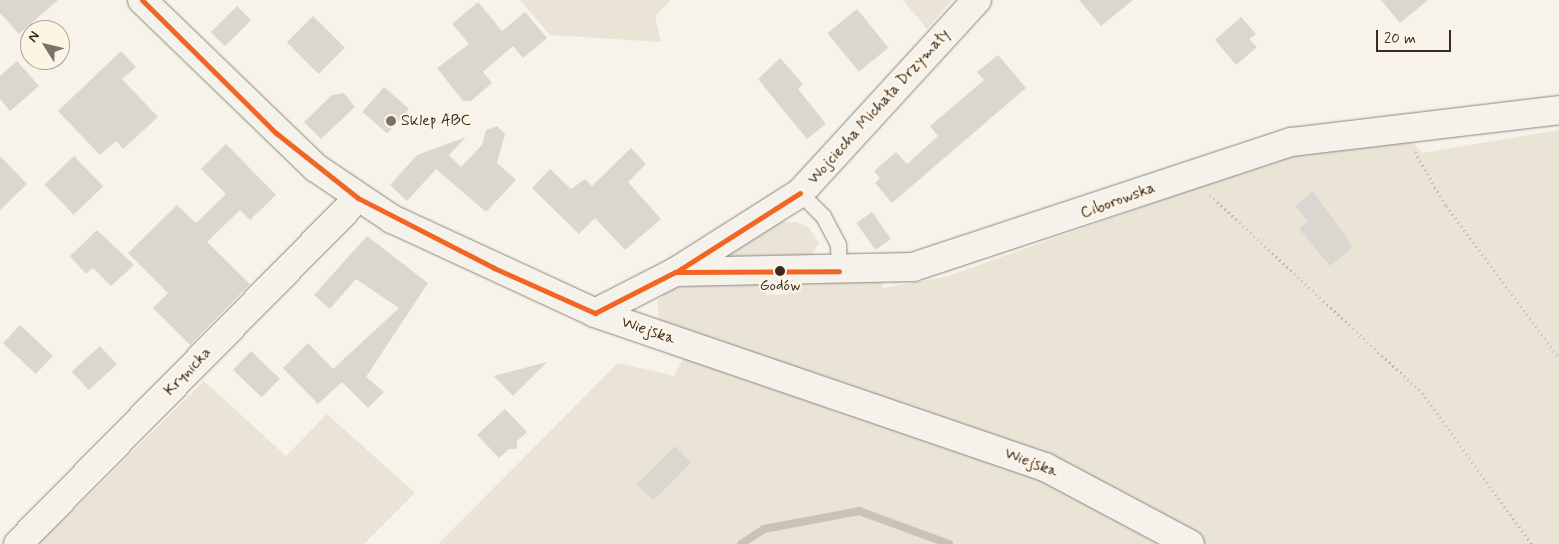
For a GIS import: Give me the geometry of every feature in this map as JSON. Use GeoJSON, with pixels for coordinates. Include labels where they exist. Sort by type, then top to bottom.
{"type":"FeatureCollection","features":[{"type":"Feature","properties":{"kind":"street","name":"Wiejska"},"geometry":{"type":"LineString","coordinates":[[142,0],[276,133],[358,198],[460,252],[594,313],[1045,467],[1190,544]]}},
{"type":"Feature","properties":{"kind":"street","name":"Wojciecha Michała Drzymały"},"geometry":{"type":"LineString","coordinates":[[594,313],[675,272],[800,194],[978,0]]}},
{"type":"Feature","properties":{"kind":"street","name":"Ciborowska"},"geometry":{"type":"LineString","coordinates":[[675,272],[839,271],[913,267],[1292,142],[1559,110]]}},
{"type":"Feature","properties":{"kind":"street","name":"Krynicka"},"geometry":{"type":"LineString","coordinates":[[18,544],[358,198]]}},
{"type":"Feature","properties":{"kind":"lane"},"geometry":{"type":"LineString","coordinates":[[800,194],[823,216],[838,244],[839,271]]}},
{"type":"Feature","properties":{"kind":"path"},"geometry":{"type":"LineString","coordinates":[[1408,128],[1418,162],[1446,206],[1559,358]]}},
{"type":"Feature","properties":{"kind":"path"},"geometry":{"type":"LineString","coordinates":[[1188,175],[1422,393],[1532,544]]}},
{"type":"Feature","properties":{"kind":"shaded area"},"geometry":{"type":"Polygon","coordinates":[[[520,0],[671,0],[655,16],[661,42],[550,35],[520,0]]]}},
{"type":"Feature","properties":{"kind":"shaded area"},"geometry":{"type":"Polygon","coordinates":[[[903,0],[952,0],[927,29],[903,0]]]}},
{"type":"Feature","properties":{"kind":"shaded area"},"geometry":{"type":"Polygon","coordinates":[[[1559,130],[1559,544],[438,544],[618,363],[674,376],[694,338],[659,319],[657,302],[671,287],[765,284],[766,295],[789,294],[789,284],[882,282],[883,288],[945,277],[1286,156],[1408,137],[1423,153],[1559,130]]]}},
{"type":"Feature","properties":{"kind":"shaded area"},"geometry":{"type":"Polygon","coordinates":[[[778,222],[798,222],[809,228],[819,243],[809,259],[718,262],[778,222]]]}},
{"type":"Feature","properties":{"kind":"shaded area"},"geometry":{"type":"Polygon","coordinates":[[[204,381],[286,456],[327,414],[415,493],[364,544],[39,544],[204,381]]]}},
{"type":"Feature","properties":{"kind":"building"},"geometry":{"type":"Polygon","coordinates":[[[0,0],[58,0],[35,20],[20,20],[19,34],[0,13],[0,0]]]}},
{"type":"Feature","properties":{"kind":"building"},"geometry":{"type":"Polygon","coordinates":[[[1079,0],[1133,0],[1101,26],[1079,0]]]}},
{"type":"Feature","properties":{"kind":"building"},"geometry":{"type":"Polygon","coordinates":[[[1381,0],[1428,0],[1400,23],[1381,0]]]}},
{"type":"Feature","properties":{"kind":"building"},"geometry":{"type":"Polygon","coordinates":[[[478,2],[502,31],[525,12],[547,38],[523,58],[513,46],[483,72],[492,83],[471,101],[463,101],[437,68],[469,44],[452,24],[478,2]]]}},
{"type":"Feature","properties":{"kind":"building"},"geometry":{"type":"Polygon","coordinates":[[[237,6],[251,20],[225,46],[211,32],[237,6]]]}},
{"type":"Feature","properties":{"kind":"building"},"geometry":{"type":"Polygon","coordinates":[[[857,9],[888,48],[859,72],[827,33],[857,9]]]}},
{"type":"Feature","properties":{"kind":"building"},"geometry":{"type":"Polygon","coordinates":[[[313,16],[345,48],[319,74],[287,42],[313,16]]]}},
{"type":"Feature","properties":{"kind":"building"},"geometry":{"type":"Polygon","coordinates":[[[1241,17],[1256,34],[1249,39],[1257,47],[1236,65],[1215,40],[1241,17]]]}},
{"type":"Feature","properties":{"kind":"building"},"geometry":{"type":"Polygon","coordinates":[[[121,51],[136,67],[122,79],[158,117],[123,149],[116,141],[100,155],[58,111],[121,51]]]}},
{"type":"Feature","properties":{"kind":"building"},"geometry":{"type":"Polygon","coordinates":[[[998,55],[1026,88],[892,203],[875,183],[880,178],[874,171],[896,152],[907,164],[938,136],[930,126],[984,80],[977,72],[998,55]]]}},
{"type":"Feature","properties":{"kind":"building"},"geometry":{"type":"Polygon","coordinates":[[[780,58],[803,84],[798,89],[826,124],[807,139],[758,79],[780,58]]]}},
{"type":"Feature","properties":{"kind":"building"},"geometry":{"type":"Polygon","coordinates":[[[17,61],[20,64],[20,70],[25,70],[39,86],[10,111],[0,99],[0,76],[17,61]]]}},
{"type":"Feature","properties":{"kind":"building"},"geometry":{"type":"Polygon","coordinates":[[[384,87],[409,109],[387,134],[362,112],[384,87]]]}},
{"type":"Feature","properties":{"kind":"building"},"geometry":{"type":"Polygon","coordinates":[[[344,93],[355,107],[321,139],[304,122],[332,95],[344,93]]]}},
{"type":"Feature","properties":{"kind":"building"},"geometry":{"type":"Polygon","coordinates":[[[497,126],[505,134],[497,163],[516,180],[486,212],[436,169],[407,201],[390,185],[417,155],[466,137],[449,155],[461,167],[482,145],[486,130],[497,126]]]}},
{"type":"Feature","properties":{"kind":"building"},"geometry":{"type":"Polygon","coordinates":[[[226,144],[276,195],[250,220],[240,210],[207,242],[250,284],[190,345],[153,308],[168,293],[128,253],[177,205],[196,223],[226,194],[201,169],[226,144]]]}},
{"type":"Feature","properties":{"kind":"building"},"geometry":{"type":"Polygon","coordinates":[[[631,148],[646,164],[628,182],[661,219],[625,250],[595,218],[579,234],[532,188],[550,169],[571,189],[585,179],[592,186],[631,148]]]}},
{"type":"Feature","properties":{"kind":"building"},"geometry":{"type":"Polygon","coordinates":[[[0,156],[27,184],[0,210],[0,156]]]}},
{"type":"Feature","properties":{"kind":"building"},"geometry":{"type":"Polygon","coordinates":[[[74,156],[103,186],[74,215],[45,184],[74,156]]]}},
{"type":"Feature","properties":{"kind":"building"},"geometry":{"type":"Polygon","coordinates":[[[1313,191],[1353,247],[1330,266],[1299,229],[1308,221],[1295,206],[1313,191]]]}},
{"type":"Feature","properties":{"kind":"building"},"geometry":{"type":"Polygon","coordinates":[[[872,212],[891,239],[875,250],[856,223],[872,212]]]}},
{"type":"Feature","properties":{"kind":"building"},"geometry":{"type":"Polygon","coordinates":[[[97,230],[134,265],[111,286],[93,268],[86,274],[70,256],[97,230]]]}},
{"type":"Feature","properties":{"kind":"building"},"geometry":{"type":"Polygon","coordinates":[[[367,236],[428,283],[366,377],[384,392],[368,408],[342,382],[318,404],[283,368],[308,343],[333,369],[399,308],[356,279],[330,309],[314,295],[367,236]]]}},
{"type":"Feature","properties":{"kind":"building"},"geometry":{"type":"Polygon","coordinates":[[[20,325],[53,356],[36,374],[3,343],[20,325]]]}},
{"type":"Feature","properties":{"kind":"building"},"geometry":{"type":"Polygon","coordinates":[[[100,346],[117,365],[88,390],[72,371],[100,346]]]}},
{"type":"Feature","properties":{"kind":"building"},"geometry":{"type":"Polygon","coordinates":[[[251,351],[280,379],[262,397],[233,370],[251,351]]]}},
{"type":"Feature","properties":{"kind":"building"},"geometry":{"type":"Polygon","coordinates":[[[547,362],[513,396],[494,376],[547,362]]]}},
{"type":"Feature","properties":{"kind":"building"},"geometry":{"type":"Polygon","coordinates":[[[505,409],[527,432],[517,441],[517,449],[509,449],[499,458],[477,435],[505,409]]]}},
{"type":"Feature","properties":{"kind":"building"},"geometry":{"type":"Polygon","coordinates":[[[675,446],[691,462],[653,500],[637,484],[675,446]]]}},
{"type":"Feature","properties":{"kind":"waterway"},"geometry":{"type":"LineString","coordinates":[[741,544],[764,529],[859,511],[949,544]]}},
{"type":"Feature","properties":{"kind":"transit line"},"geometry":{"type":"LineString","coordinates":[[142,0],[276,133],[358,198],[494,268],[595,313]]}},
{"type":"Feature","properties":{"kind":"transit line"},"geometry":{"type":"LineString","coordinates":[[676,272],[800,193]]}},
{"type":"Feature","properties":{"kind":"transit line"},"geometry":{"type":"LineString","coordinates":[[595,313],[675,272],[839,271]]}},
{"type":"Feature","properties":{"kind":"place","name":"Sklep ABC"},"geometry":{"type":"Point","coordinates":[391,121]}},
{"type":"Feature","properties":{"kind":"place","name":"Godów"},"geometry":{"type":"Point","coordinates":[780,271]}}]}
